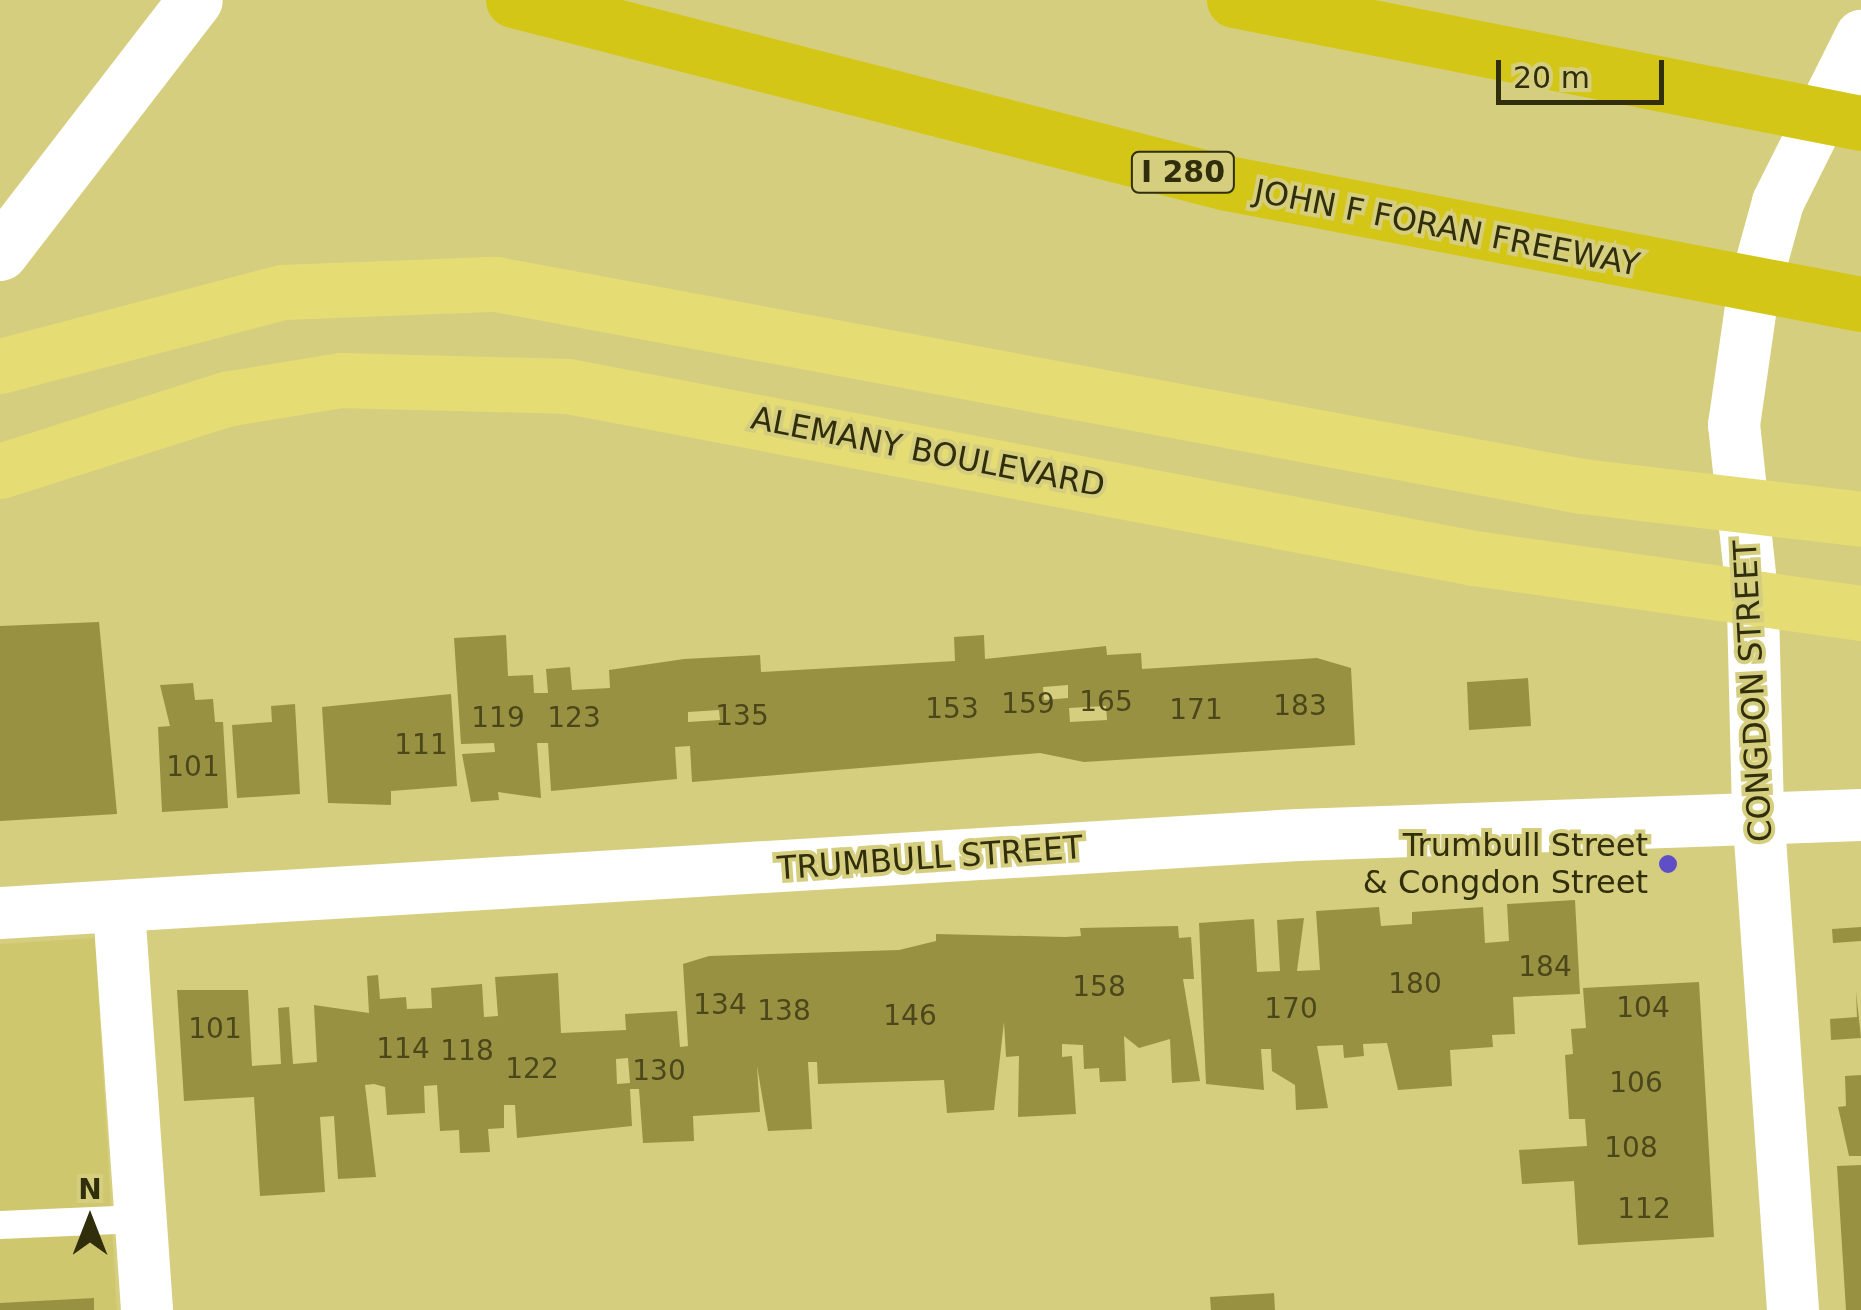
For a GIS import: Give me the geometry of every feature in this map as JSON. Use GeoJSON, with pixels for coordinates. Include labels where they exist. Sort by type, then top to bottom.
{"type":"FeatureCollection","features":[{"type":"Feature","properties":{"kind":"highway","name":"JOHN F FORAN FREEWAY"},"geometry":{"type":"LineString","coordinates":[[513,0],[1265,191],[1861,304]]}},
{"type":"Feature","properties":{"kind":"highway"},"geometry":{"type":"LineString","coordinates":[[1234,0],[1861,123]]}},
{"type":"Feature","properties":{"kind":"main road"},"geometry":{"type":"LineString","coordinates":[[0,253],[195,0]]}},
{"type":"Feature","properties":{"kind":"main road"},"geometry":{"type":"LineString","coordinates":[[0,366],[284,292],[496,284],[1465,466],[1742,508],[1861,519]]}},
{"type":"Feature","properties":{"kind":"main road","name":"ALEMANY BOULEVARD"},"geometry":{"type":"LineString","coordinates":[[0,471],[225,399],[341,380],[568,386],[1753,602],[1861,613]]}},
{"type":"Feature","properties":{"kind":"street","name":"CONGDON STREET"},"geometry":{"type":"LineString","coordinates":[[1793,1310],[1758,813],[1753,602],[1734,425],[1752,293],[1778,202],[1861,36]]}},
{"type":"Feature","properties":{"kind":"street","name":"TRUMBULL STREET"},"geometry":{"type":"LineString","coordinates":[[0,913],[1758,813],[1861,814]]}},
{"type":"Feature","properties":{"kind":"street"},"geometry":{"type":"LineString","coordinates":[[119,909],[147,1310]]}},
{"type":"Feature","properties":{"kind":"lane"},"geometry":{"type":"LineString","coordinates":[[0,1225],[140,1219]]}},
{"type":"Feature","properties":{"kind":"shaded area"},"geometry":{"type":"Polygon","coordinates":[[[95,938],[117,1310],[0,1310],[0,944],[95,938]]]}},
{"type":"Feature","properties":{"kind":"building"},"geometry":{"type":"Polygon","coordinates":[[[99,622],[117,814],[0,821],[0,626],[99,622]]]}},
{"type":"Feature","properties":{"kind":"building"},"geometry":{"type":"Polygon","coordinates":[[[506,635],[508,676],[533,675],[534,693],[548,693],[546,669],[570,667],[572,690],[610,688],[609,670],[684,659],[760,655],[761,672],[955,661],[954,637],[984,635],[985,659],[1106,646],[1107,655],[1141,653],[1142,669],[1317,658],[1351,668],[1355,745],[1084,762],[1040,753],[692,782],[690,746],[675,747],[677,779],[551,791],[548,743],[537,743],[541,798],[498,792],[499,800],[471,802],[462,754],[495,752],[494,743],[461,744],[454,638],[506,635]],[[1068,685],[1043,687],[1044,700],[1068,698],[1068,685]],[[1106,706],[1069,708],[1070,722],[1107,720],[1106,706]],[[719,710],[688,712],[688,722],[720,720],[719,710]]]}},
{"type":"Feature","properties":{"kind":"building"},"geometry":{"type":"Polygon","coordinates":[[[1528,678],[1531,726],[1469,730],[1467,682],[1528,678]]]}},
{"type":"Feature","properties":{"kind":"building"},"geometry":{"type":"Polygon","coordinates":[[[193,683],[195,700],[213,699],[215,722],[223,722],[228,808],[162,812],[158,727],[170,726],[160,685],[193,683]]]}},
{"type":"Feature","properties":{"kind":"building"},"geometry":{"type":"Polygon","coordinates":[[[451,694],[457,786],[391,791],[391,805],[328,803],[322,707],[451,694]]]}},
{"type":"Feature","properties":{"kind":"building"},"geometry":{"type":"Polygon","coordinates":[[[295,704],[300,794],[237,798],[232,725],[272,722],[271,706],[295,704]]]}},
{"type":"Feature","properties":{"kind":"building"},"geometry":{"type":"Polygon","coordinates":[[[1575,900],[1580,994],[1513,997],[1515,1034],[1492,1035],[1493,1047],[1450,1050],[1452,1086],[1398,1090],[1387,1043],[1363,1044],[1364,1056],[1344,1058],[1343,1045],[1317,1046],[1328,1108],[1296,1110],[1295,1085],[1272,1071],[1271,1049],[1261,1049],[1264,1090],[1206,1084],[1199,923],[1254,919],[1257,972],[1280,971],[1277,920],[1304,918],[1297,971],[1320,970],[1316,911],[1379,907],[1381,926],[1412,924],[1412,912],[1483,907],[1485,943],[1509,941],[1507,904],[1575,900]]]}},
{"type":"Feature","properties":{"kind":"building"},"geometry":{"type":"Polygon","coordinates":[[[1178,926],[1179,938],[1191,937],[1194,979],[1183,979],[1200,1081],[1172,1083],[1170,1039],[1139,1048],[1124,1036],[1126,1081],[1100,1082],[1099,1068],[1084,1069],[1083,1045],[1062,1044],[1062,1057],[1072,1056],[1076,1114],[1018,1117],[1019,1056],[1006,1057],[1004,1022],[994,1110],[947,1113],[944,1080],[818,1084],[817,1062],[808,1062],[812,1129],[768,1131],[757,1066],[760,1112],[693,1116],[694,1141],[643,1143],[639,1089],[630,1089],[632,1126],[517,1138],[515,1105],[504,1105],[504,1128],[488,1129],[490,1152],[460,1153],[459,1130],[440,1131],[437,1085],[424,1086],[425,1113],[387,1115],[385,1087],[365,1085],[376,1177],[338,1179],[334,1116],[320,1117],[325,1192],[260,1196],[254,1097],[184,1101],[177,990],[248,990],[252,1066],[281,1064],[278,1008],[289,1007],[293,1064],[317,1062],[314,1005],[369,1013],[367,976],[378,975],[380,999],[406,997],[407,1009],[432,1008],[431,988],[482,984],[484,1017],[498,1016],[495,977],[558,973],[561,1033],[626,1030],[625,1014],[677,1011],[680,1047],[688,1046],[683,964],[709,956],[899,950],[936,941],[936,934],[1065,937],[1081,936],[1080,928],[1178,926]],[[628,1058],[616,1059],[617,1084],[630,1083],[628,1058]]]}},
{"type":"Feature","properties":{"kind":"building"},"geometry":{"type":"Polygon","coordinates":[[[1861,927],[1861,941],[1833,943],[1832,929],[1861,927]]]}},
{"type":"Feature","properties":{"kind":"building"},"geometry":{"type":"Polygon","coordinates":[[[1699,982],[1714,1237],[1578,1245],[1574,1181],[1522,1184],[1519,1150],[1587,1146],[1585,1119],[1569,1119],[1565,1055],[1573,1054],[1571,1029],[1586,1028],[1583,988],[1699,982]]]}},
{"type":"Feature","properties":{"kind":"building"},"geometry":{"type":"Polygon","coordinates":[[[1856,991],[1861,1038],[1831,1040],[1830,1019],[1857,1017],[1856,991]]]}},
{"type":"Feature","properties":{"kind":"building"},"geometry":{"type":"Polygon","coordinates":[[[1861,1075],[1861,1156],[1849,1156],[1838,1107],[1846,1106],[1845,1076],[1861,1075]]]}},
{"type":"Feature","properties":{"kind":"building"},"geometry":{"type":"Polygon","coordinates":[[[1861,1165],[1861,1310],[1846,1310],[1837,1166],[1861,1165]]]}},
{"type":"Feature","properties":{"kind":"building"},"geometry":{"type":"Polygon","coordinates":[[[1274,1293],[1275,1310],[1211,1310],[1210,1297],[1274,1293]]]}},
{"type":"Feature","properties":{"kind":"building"},"geometry":{"type":"Polygon","coordinates":[[[94,1298],[94,1310],[0,1310],[0,1303],[94,1298]]]}},
{"type":"Feature","properties":{"kind":"place","name":"Trumbull Street & Congdon Street"},"geometry":{"type":"Point","coordinates":[1668,864]}}]}
